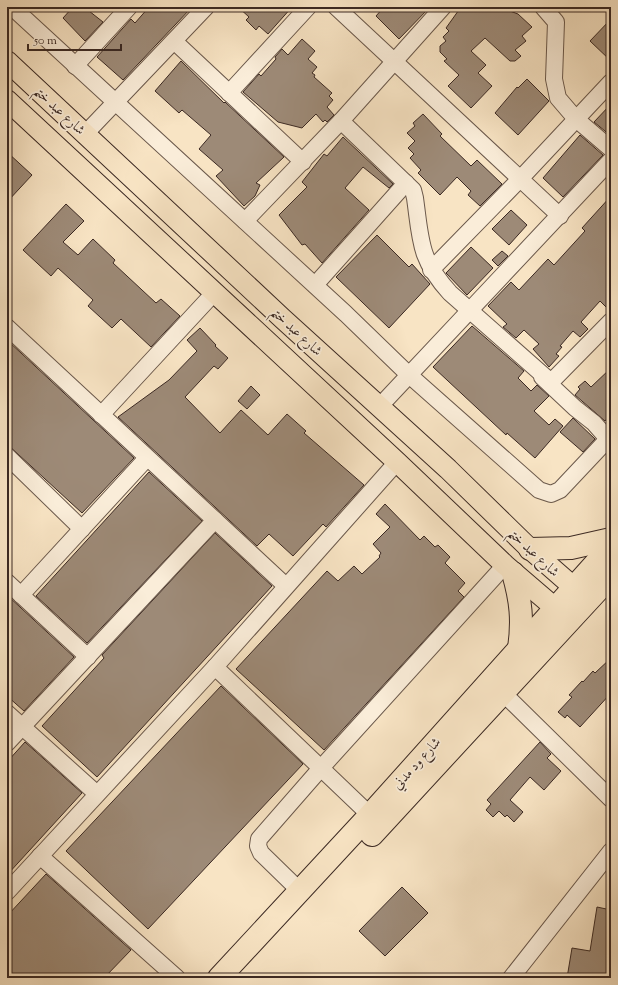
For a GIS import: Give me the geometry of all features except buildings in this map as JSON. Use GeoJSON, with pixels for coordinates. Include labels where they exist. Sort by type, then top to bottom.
{"type":"FeatureCollection","features":[{"type":"Feature","properties":{"kind":"highway"},"geometry":{"type":"LineString","coordinates":[[530,549],[571,548],[611,539]]}},
{"type":"Feature","properties":{"kind":"highway","name":"شارع ود مدني"},"geometry":{"type":"LineString","coordinates":[[239,978],[503,693],[562,614],[581,594],[611,546]]}},
{"type":"Feature","properties":{"kind":"highway"},"geometry":{"type":"LineString","coordinates":[[509,569],[521,608],[522,624],[519,648]]}},
{"type":"Feature","properties":{"kind":"highway","name":"شارع ود مدني"},"geometry":{"type":"LineString","coordinates":[[581,594],[611,576]]}},
{"type":"Feature","properties":{"kind":"highway","name":"شارع ود مدني"},"geometry":{"type":"LineString","coordinates":[[219,978],[370,815],[519,648],[562,614]]}},
{"type":"Feature","properties":{"kind":"main road","name":"شارع عبد ختم"},"geometry":{"type":"LineString","coordinates":[[7,61],[379,407],[448,469],[530,549],[581,594]]}},
{"type":"Feature","properties":{"kind":"main road","name":"شارع عبد ختم"},"geometry":{"type":"LineString","coordinates":[[7,100],[397,462],[509,569],[562,614]]}},
{"type":"Feature","properties":{"kind":"street"},"geometry":{"type":"LineString","coordinates":[[12,7],[315,285],[408,374],[539,490],[551,494],[560,490],[609,438],[594,423],[574,408],[521,356]]}},
{"type":"Feature","properties":{"kind":"street"},"geometry":{"type":"LineString","coordinates":[[75,66],[129,7]]}},
{"type":"Feature","properties":{"kind":"street"},"geometry":{"type":"LineString","coordinates":[[85,134],[206,7]]}},
{"type":"Feature","properties":{"kind":"street"},"geometry":{"type":"LineString","coordinates":[[229,93],[308,7]]}},
{"type":"Feature","properties":{"kind":"street"},"geometry":{"type":"LineString","coordinates":[[336,7],[393,62],[521,178],[560,216]]}},
{"type":"Feature","properties":{"kind":"street"},"geometry":{"type":"LineString","coordinates":[[245,221],[341,121],[443,7]]}},
{"type":"Feature","properties":{"kind":"street"},"geometry":{"type":"LineString","coordinates":[[543,7],[556,22],[554,79],[558,98],[576,119],[611,149]]}},
{"type":"Feature","properties":{"kind":"street"},"geometry":{"type":"LineString","coordinates":[[174,41],[303,162]]}},
{"type":"Feature","properties":{"kind":"street"},"geometry":{"type":"LineString","coordinates":[[432,270],[611,82]]}},
{"type":"Feature","properties":{"kind":"street"},"geometry":{"type":"LineString","coordinates":[[341,121],[412,190],[415,198],[422,249],[432,270],[450,293],[470,309],[551,382],[611,320]]}},
{"type":"Feature","properties":{"kind":"street"},"geometry":{"type":"LineString","coordinates":[[379,407],[408,374],[560,216],[611,160]]}},
{"type":"Feature","properties":{"kind":"street"},"geometry":{"type":"LineString","coordinates":[[315,285],[406,183]]}},
{"type":"Feature","properties":{"kind":"street"},"geometry":{"type":"LineString","coordinates":[[101,415],[214,292]]}},
{"type":"Feature","properties":{"kind":"street"},"geometry":{"type":"LineString","coordinates":[[7,327],[286,586]]}},
{"type":"Feature","properties":{"kind":"street"},"geometry":{"type":"LineString","coordinates":[[7,456],[82,529]]}},
{"type":"Feature","properties":{"kind":"street"},"geometry":{"type":"LineString","coordinates":[[21,595],[147,458]]}},
{"type":"Feature","properties":{"kind":"street"},"geometry":{"type":"LineString","coordinates":[[7,892],[214,667],[397,462]]}},
{"type":"Feature","properties":{"kind":"street"},"geometry":{"type":"LineString","coordinates":[[7,742],[215,520]]}},
{"type":"Feature","properties":{"kind":"street"},"geometry":{"type":"LineString","coordinates":[[300,891],[261,853],[258,846],[259,839],[320,768],[509,569]]}},
{"type":"Feature","properties":{"kind":"street"},"geometry":{"type":"LineString","coordinates":[[7,582],[88,657]]}},
{"type":"Feature","properties":{"kind":"street"},"geometry":{"type":"LineString","coordinates":[[214,667],[370,815]]}},
{"type":"Feature","properties":{"kind":"street"},"geometry":{"type":"LineString","coordinates":[[503,693],[611,799]]}},
{"type":"Feature","properties":{"kind":"street"},"geometry":{"type":"LineString","coordinates":[[7,713],[97,794]]}},
{"type":"Feature","properties":{"kind":"street"},"geometry":{"type":"LineString","coordinates":[[511,978],[611,852]]}},
{"type":"Feature","properties":{"kind":"street"},"geometry":{"type":"LineString","coordinates":[[40,856],[177,978]]}}]}
